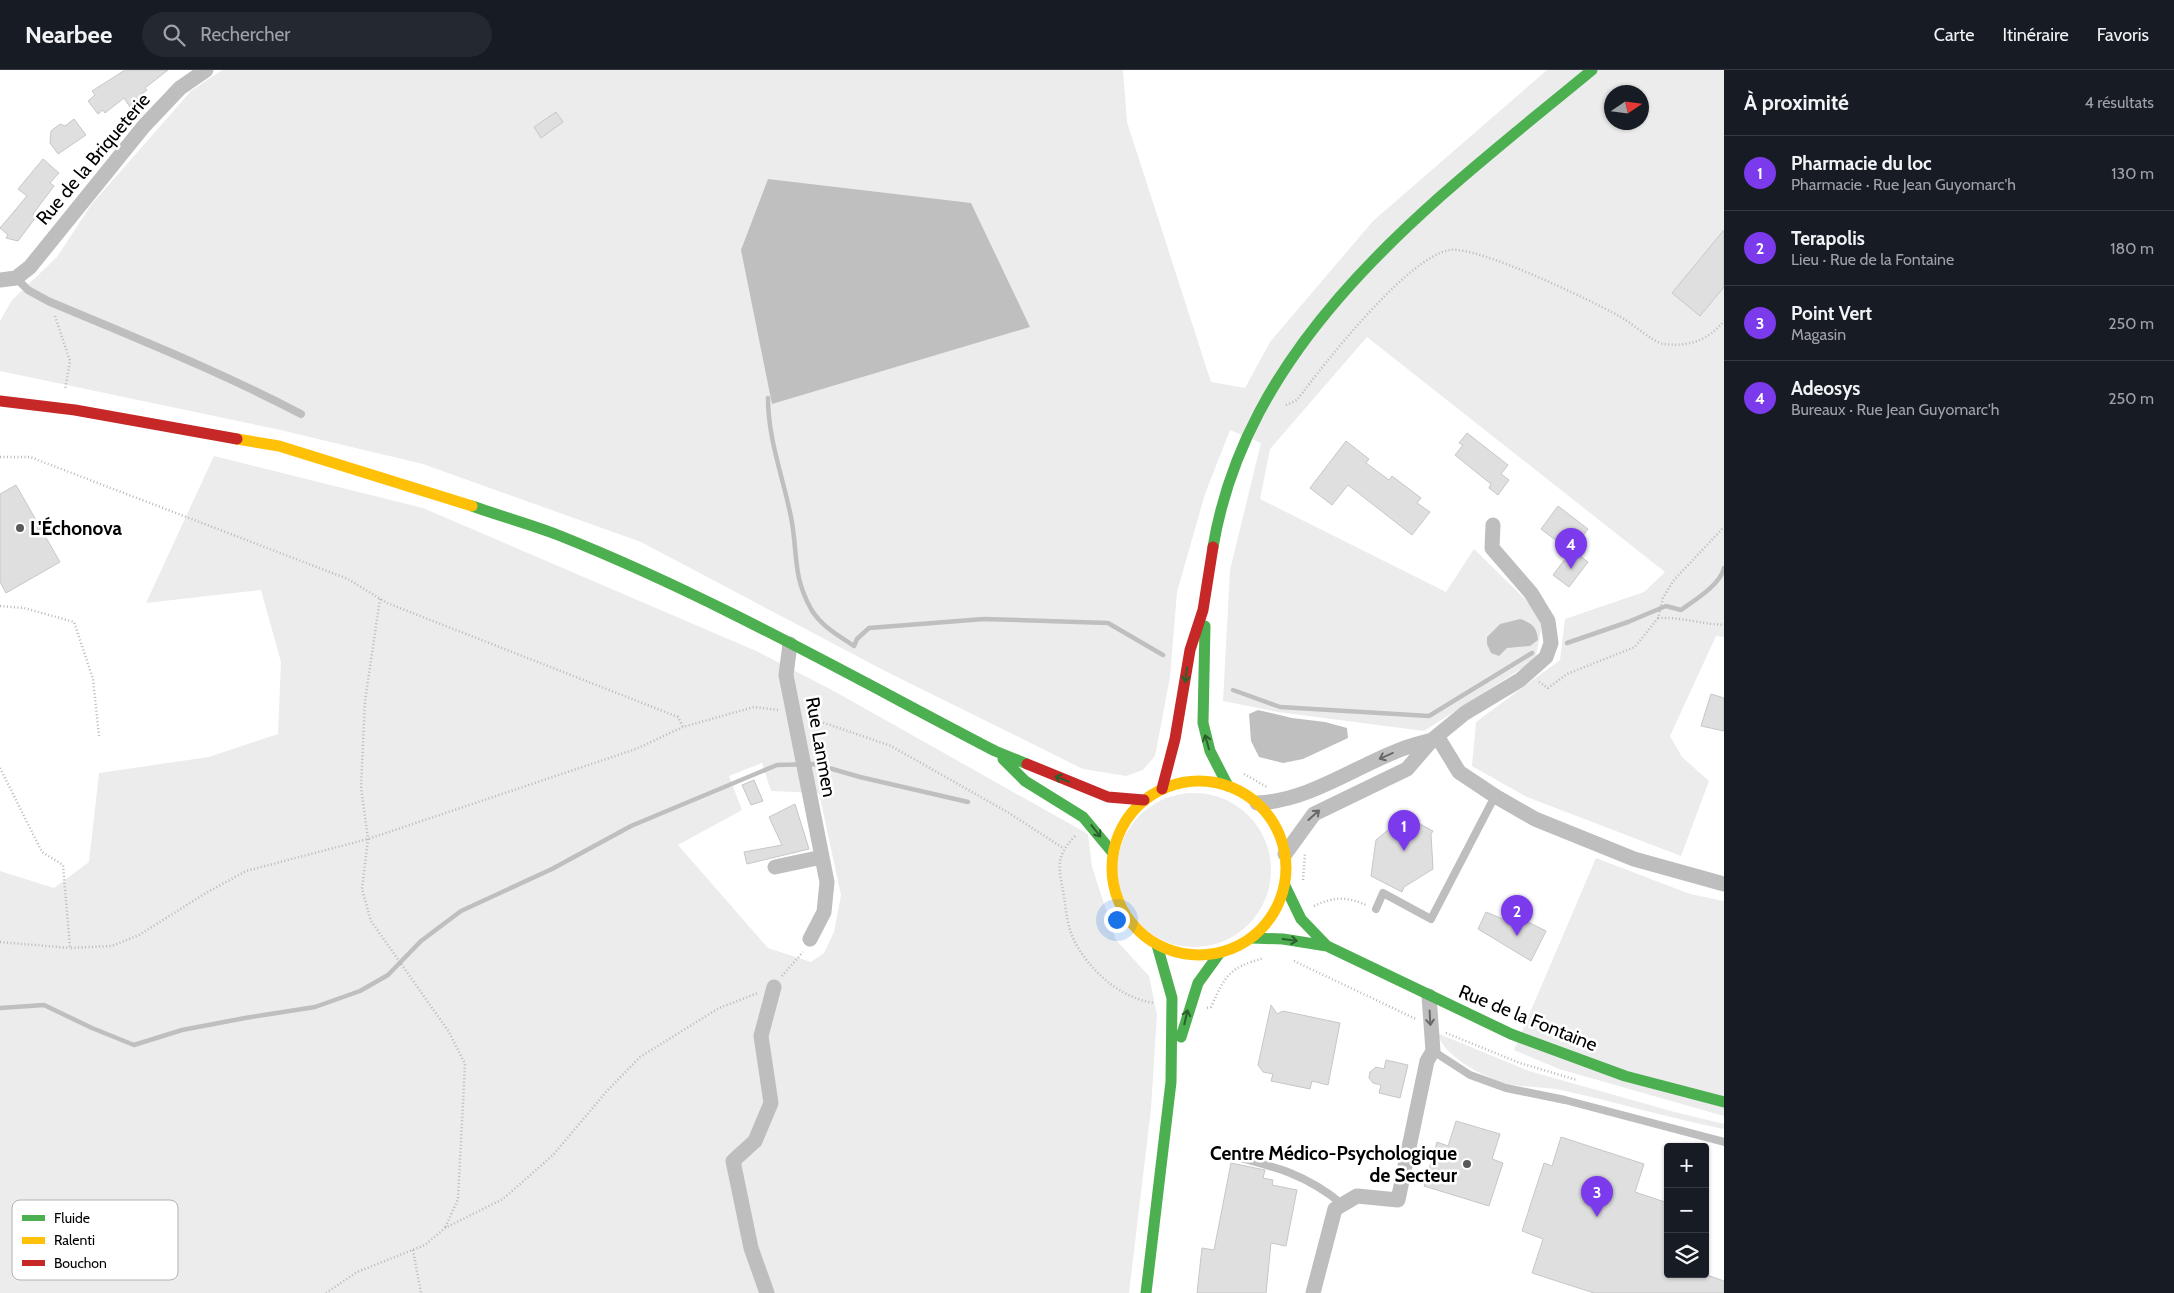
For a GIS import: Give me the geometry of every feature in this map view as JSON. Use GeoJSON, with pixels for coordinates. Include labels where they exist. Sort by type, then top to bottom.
{"type":"FeatureCollection","features":[{"type":"Feature","properties":{"kind":"main road"},"geometry":{"type":"LineString","coordinates":[[1162,789],[1174,755],[1189,654],[1202,610],[1212,546],[1224,496],[1235,461],[1265,397],[1288,360],[1321,315],[1360,272],[1402,231],[1592,70]]}},
{"type":"Feature","properties":{"kind":"main road"},"geometry":{"type":"LineString","coordinates":[[0,401],[60,408],[279,446],[425,490],[557,536],[665,582],[790,644],[995,751],[1108,797],[1144,800]]}},
{"type":"Feature","properties":{"kind":"main road"},"geometry":{"type":"LineString","coordinates":[[1202,610],[1206,634],[1202,714],[1211,756],[1228,786]]}},
{"type":"Feature","properties":{"kind":"main road"},"geometry":{"type":"LineString","coordinates":[[1193,727],[1198,656],[1194,635]]}},
{"type":"Feature","properties":{"kind":"main road"},"geometry":{"type":"LineString","coordinates":[[995,751],[1025,781],[1083,816],[1113,853]]}},
{"type":"Feature","properties":{"kind":"main road"},"geometry":{"type":"LineString","coordinates":[[1178,783],[1182,772]]}},
{"type":"Feature","properties":{"kind":"main road"},"geometry":{"type":"LineString","coordinates":[[1203,781],[1228,786],[1257,803],[1270,818],[1280,835],[1285,854],[1285,886],[1278,906],[1267,924],[1252,938],[1236,948],[1219,954],[1198,956],[1176,953],[1157,945],[1139,932],[1125,916],[1116,896],[1112,875],[1113,853],[1119,833],[1130,815],[1144,800],[1162,789],[1178,783],[1203,781]]}},
{"type":"Feature","properties":{"kind":"main road","name":"Rue de la Fontaine"},"geometry":{"type":"LineString","coordinates":[[1285,886],[1300,919],[1327,946]]}},
{"type":"Feature","properties":{"kind":"main road","name":"Rue de la Fontaine"},"geometry":{"type":"LineString","coordinates":[[1252,938],[1283,939],[1327,946],[1511,1034],[1625,1076],[1724,1102]]}},
{"type":"Feature","properties":{"kind":"main road"},"geometry":{"type":"LineString","coordinates":[[1146,1293],[1171,1082],[1172,998],[1157,945]]}},
{"type":"Feature","properties":{"kind":"main road"},"geometry":{"type":"LineString","coordinates":[[1171,1082],[1191,996],[1202,972],[1219,954]]}},
{"type":"Feature","properties":{"kind":"street","name":"Rue de la Briqueterie"},"geometry":{"type":"LineString","coordinates":[[16,278],[30,267],[144,126],[180,88],[206,70]]}},
{"type":"Feature","properties":{"kind":"street"},"geometry":{"type":"LineString","coordinates":[[0,280],[16,278]]}},
{"type":"Feature","properties":{"kind":"street"},"geometry":{"type":"LineString","coordinates":[[1285,854],[1314,814],[1407,769],[1435,738],[1465,713],[1527,674],[1546,657],[1552,635],[1541,607],[1492,548],[1492,525]]}},
{"type":"Feature","properties":{"kind":"street","name":"Rue Lanmen"},"geometry":{"type":"LineString","coordinates":[[790,644],[786,675],[796,713],[800,753],[827,882],[824,912],[810,939]]}},
{"type":"Feature","properties":{"kind":"street"},"geometry":{"type":"LineString","coordinates":[[1435,738],[1459,772],[1494,796],[1535,819],[1634,860],[1724,884]]}},
{"type":"Feature","properties":{"kind":"street"},"geometry":{"type":"LineString","coordinates":[[1257,803],[1295,797],[1403,748],[1435,738]]}},
{"type":"Feature","properties":{"kind":"street"},"geometry":{"type":"LineString","coordinates":[[775,867],[822,857]]}},
{"type":"Feature","properties":{"kind":"street"},"geometry":{"type":"LineString","coordinates":[[767,1293],[751,1248],[732,1161],[755,1141],[771,1103],[761,1036],[774,987]]}},
{"type":"Feature","properties":{"kind":"street"},"geometry":{"type":"LineString","coordinates":[[1313,1293],[1335,1209],[1357,1196],[1398,1200],[1432,1045],[1429,996]]}},
{"type":"Feature","properties":{"kind":"lane"},"geometry":{"type":"LineString","coordinates":[[16,278],[28,290],[48,301],[178,355],[301,414]]}},
{"type":"Feature","properties":{"kind":"lane"},"geometry":{"type":"LineString","coordinates":[[1376,909],[1383,893],[1431,919],[1494,796]]}},
{"type":"Feature","properties":{"kind":"lane"},"geometry":{"type":"LineString","coordinates":[[1432,1045],[1470,1075],[1506,1088],[1565,1100],[1724,1142]]}},
{"type":"Feature","properties":{"kind":"lane"},"geometry":{"type":"LineString","coordinates":[[1224,1154],[1286,1170],[1325,1190],[1342,1204]]}},
{"type":"Feature","properties":{"kind":"path"},"geometry":{"type":"LineString","coordinates":[[1265,397],[1278,404],[1287,405],[1297,400],[1394,286],[1429,260],[1450,250],[1472,252],[1570,292],[1620,316],[1662,344],[1693,344],[1712,335],[1724,321]]}},
{"type":"Feature","properties":{"kind":"path"},"geometry":{"type":"LineString","coordinates":[[48,301],[70,361],[60,408]]}},
{"type":"Feature","properties":{"kind":"path"},"geometry":{"type":"LineString","coordinates":[[0,457],[30,457],[348,579],[380,599],[678,716],[683,727]]}},
{"type":"Feature","properties":{"kind":"path"},"geometry":{"type":"LineString","coordinates":[[1527,674],[1548,688],[1567,674],[1635,647],[1658,618],[1663,598],[1673,580],[1724,527]]}},
{"type":"Feature","properties":{"kind":"path"},"geometry":{"type":"LineString","coordinates":[[380,599],[365,701],[361,787],[368,840],[362,889],[371,921],[449,1032],[465,1064],[458,1199],[445,1228]]}},
{"type":"Feature","properties":{"kind":"path"},"geometry":{"type":"LineString","coordinates":[[0,606],[24,608],[74,622],[93,679],[99,736]]}},
{"type":"Feature","properties":{"kind":"path"},"geometry":{"type":"LineString","coordinates":[[1658,618],[1676,617],[1707,624],[1724,625]]}},
{"type":"Feature","properties":{"kind":"path"},"geometry":{"type":"LineString","coordinates":[[0,942],[70,948],[112,946],[138,935],[246,871],[368,840],[636,748],[683,727],[754,707],[796,713],[891,746],[1009,813],[1063,848]]}},
{"type":"Feature","properties":{"kind":"path"},"geometry":{"type":"LineString","coordinates":[[0,768],[42,852],[63,865],[70,948]]}},
{"type":"Feature","properties":{"kind":"path"},"geometry":{"type":"LineString","coordinates":[[1238,770],[1260,784],[1275,788]]}},
{"type":"Feature","properties":{"kind":"path"},"geometry":{"type":"LineString","coordinates":[[1075,835],[1063,848],[1058,862],[1068,920],[1076,944],[1105,980],[1130,997],[1156,1003]]}},
{"type":"Feature","properties":{"kind":"path"},"geometry":{"type":"LineString","coordinates":[[1302,881],[1306,850]]}},
{"type":"Feature","properties":{"kind":"path"},"geometry":{"type":"LineString","coordinates":[[1309,910],[1329,899],[1341,897],[1355,900],[1376,909]]}},
{"type":"Feature","properties":{"kind":"path"},"geometry":{"type":"LineString","coordinates":[[326,1293],[357,1272],[425,1245],[445,1228],[502,1199],[553,1155],[607,1091],[640,1057],[719,1008],[774,987],[810,939]]}},
{"type":"Feature","properties":{"kind":"path"},"geometry":{"type":"LineString","coordinates":[[1205,1008],[1211,1007],[1224,978],[1236,969],[1266,958]]}},
{"type":"Feature","properties":{"kind":"path"},"geometry":{"type":"LineString","coordinates":[[413,1250],[420,1293]]}},
{"type":"Feature","properties":{"kind":"shaded area"},"geometry":{"type":"Polygon","coordinates":[[[222,70],[1123,70],[1127,122],[1211,382],[1245,388],[1270,342],[1373,221],[1547,70],[1724,70],[1724,637],[1716,636],[1670,736],[1682,757],[1709,781],[1681,856],[1527,797],[1472,766],[1476,722],[1560,660],[1565,619],[1644,592],[1665,572],[1367,337],[1270,449],[1260,499],[1446,592],[1474,549],[1529,603],[1542,625],[1535,660],[1424,731],[1278,712],[1223,701],[1230,570],[1261,443],[1230,430],[1205,494],[1177,592],[1170,677],[1155,756],[1143,770],[1126,776],[1083,769],[885,671],[641,542],[423,464],[276,429],[0,371],[0,321],[12,300],[57,257],[91,205],[191,91],[222,70]]]}},
{"type":"Feature","properties":{"kind":"shaded area"},"geometry":{"type":"Polygon","coordinates":[[[768,179],[971,203],[1030,327],[772,404],[741,250],[768,179]]]}},
{"type":"Feature","properties":{"kind":"shaded area"},"geometry":{"type":"Polygon","coordinates":[[[214,456],[423,508],[756,651],[832,690],[1088,834],[1092,867],[1116,940],[1149,976],[1157,1015],[1151,1109],[1129,1293],[0,1293],[0,871],[54,888],[89,862],[99,773],[209,757],[278,734],[281,662],[261,590],[146,603],[214,456]],[[762,763],[729,776],[742,810],[678,845],[768,948],[811,962],[824,953],[834,932],[841,895],[819,793],[771,791],[762,763]]]}},
{"type":"Feature","properties":{"kind":"shaded area"},"geometry":{"type":"Polygon","coordinates":[[[1520,619],[1533,626],[1538,640],[1530,646],[1507,648],[1499,656],[1491,653],[1487,644],[1487,637],[1500,624],[1520,619]]]}},
{"type":"Feature","properties":{"kind":"shaded area"},"geometry":{"type":"Polygon","coordinates":[[[1258,710],[1292,718],[1325,722],[1347,728],[1348,738],[1303,759],[1283,763],[1259,757],[1251,741],[1249,714],[1258,710]]]}},
{"type":"Feature","properties":{"kind":"shaded area"},"geometry":{"type":"Polygon","coordinates":[[[1194,793],[1209,794],[1224,799],[1249,815],[1265,840],[1270,855],[1270,885],[1265,900],[1249,925],[1224,941],[1209,946],[1194,947],[1179,946],[1164,941],[1139,925],[1123,900],[1118,885],[1117,870],[1118,855],[1123,840],[1139,815],[1164,799],[1179,794],[1194,793]]]}},
{"type":"Feature","properties":{"kind":"shaded area"},"geometry":{"type":"Polygon","coordinates":[[[1596,858],[1690,894],[1724,901],[1724,1116],[1559,1069],[1514,1050],[1596,858]]]}},
{"type":"Feature","properties":{"kind":"shaded area"},"geometry":{"type":"Polygon","coordinates":[[[1437,1033],[1529,1071],[1724,1124],[1724,1129],[1561,1090],[1501,1082],[1463,1063],[1447,1049],[1437,1033]]]}},
{"type":"Feature","properties":{"kind":"building"},"geometry":{"type":"Polygon","coordinates":[[[125,70],[168,70],[145,88],[147,90],[140,95],[144,101],[132,110],[124,98],[105,113],[103,110],[98,114],[88,101],[95,95],[92,91],[125,70]]]}},
{"type":"Feature","properties":{"kind":"building"},"geometry":{"type":"Polygon","coordinates":[[[556,112],[563,122],[541,138],[534,127],[556,112]]]}},
{"type":"Feature","properties":{"kind":"building"},"geometry":{"type":"Polygon","coordinates":[[[74,119],[86,135],[58,154],[50,143],[51,131],[60,124],[65,126],[74,119]]]}},
{"type":"Feature","properties":{"kind":"building"},"geometry":{"type":"Polygon","coordinates":[[[43,159],[59,173],[50,183],[54,186],[33,214],[36,217],[18,241],[6,238],[8,235],[0,228],[27,196],[18,189],[43,159]]]}},
{"type":"Feature","properties":{"kind":"building"},"geometry":{"type":"Polygon","coordinates":[[[1724,230],[1724,287],[1700,316],[1672,293],[1724,230]]]}},
{"type":"Feature","properties":{"kind":"building"},"geometry":{"type":"Polygon","coordinates":[[[1467,433],[1508,465],[1501,474],[1509,480],[1498,495],[1489,488],[1491,484],[1455,455],[1463,445],[1459,443],[1467,433]]]}},
{"type":"Feature","properties":{"kind":"building"},"geometry":{"type":"Polygon","coordinates":[[[1346,441],[1369,459],[1366,463],[1389,480],[1392,476],[1421,498],[1417,503],[1430,512],[1412,535],[1348,485],[1332,505],[1310,488],[1346,441]]]}},
{"type":"Feature","properties":{"kind":"building","name":"L'Échonova"},"geometry":{"type":"Polygon","coordinates":[[[16,485],[60,562],[6,593],[0,582],[0,494],[16,485]]]}},
{"type":"Feature","properties":{"kind":"building"},"geometry":{"type":"Polygon","coordinates":[[[1558,506],[1588,529],[1571,552],[1541,529],[1558,506]]]}},
{"type":"Feature","properties":{"kind":"building"},"geometry":{"type":"Polygon","coordinates":[[[1572,550],[1588,562],[1569,587],[1553,575],[1572,550]]]}},
{"type":"Feature","properties":{"kind":"building"},"geometry":{"type":"Polygon","coordinates":[[[1711,694],[1724,698],[1724,731],[1701,726],[1711,694]]]}},
{"type":"Feature","properties":{"kind":"building"},"geometry":{"type":"Polygon","coordinates":[[[754,780],[763,801],[751,805],[742,785],[754,780]]]}},
{"type":"Feature","properties":{"kind":"building"},"geometry":{"type":"Polygon","coordinates":[[[795,804],[809,849],[747,864],[744,852],[782,845],[769,817],[795,804]]]}},
{"type":"Feature","properties":{"kind":"building"},"geometry":{"type":"Polygon","coordinates":[[[1405,816],[1433,831],[1431,834],[1433,869],[1404,887],[1402,892],[1371,876],[1376,840],[1405,816]]]}},
{"type":"Feature","properties":{"kind":"building"},"geometry":{"type":"Polygon","coordinates":[[[1486,912],[1515,924],[1516,916],[1546,931],[1531,961],[1478,929],[1486,912]]]}},
{"type":"Feature","properties":{"kind":"building"},"geometry":{"type":"Polygon","coordinates":[[[1271,1005],[1277,1014],[1283,1011],[1340,1023],[1328,1085],[1312,1081],[1310,1089],[1271,1081],[1273,1074],[1263,1072],[1258,1065],[1271,1005]]]}},
{"type":"Feature","properties":{"kind":"building"},"geometry":{"type":"Polygon","coordinates":[[[1386,1060],[1408,1065],[1400,1098],[1379,1093],[1381,1085],[1373,1083],[1369,1078],[1370,1072],[1376,1067],[1384,1069],[1386,1060]]]}},
{"type":"Feature","properties":{"kind":"building","name":"Centre Médico-Psychologique de Secteur"},"geometry":{"type":"Polygon","coordinates":[[[1456,1121],[1500,1134],[1492,1159],[1503,1163],[1489,1206],[1424,1186],[1437,1142],[1448,1146],[1456,1121]]]}},
{"type":"Feature","properties":{"kind":"building"},"geometry":{"type":"Polygon","coordinates":[[[1561,1137],[1644,1164],[1635,1192],[1664,1202],[1664,1278],[1709,1278],[1709,1276],[1724,1281],[1724,1293],[1594,1293],[1532,1273],[1543,1239],[1522,1231],[1544,1163],[1552,1166],[1561,1137]]]}},
{"type":"Feature","properties":{"kind":"building"},"geometry":{"type":"Polygon","coordinates":[[[1231,1163],[1265,1170],[1263,1178],[1273,1180],[1272,1185],[1297,1190],[1286,1246],[1271,1243],[1266,1293],[1197,1293],[1202,1248],[1214,1250],[1231,1163]]]}},
{"type":"Feature","properties":{"kind":"waterway"},"geometry":{"type":"LineString","coordinates":[[768,398],[770,428],[791,517],[796,563],[805,597],[815,615],[830,630],[854,646],[857,639],[869,628],[984,619],[1108,623],[1163,655]]}},
{"type":"Feature","properties":{"kind":"waterway"},"geometry":{"type":"LineString","coordinates":[[1567,643],[1628,622],[1666,606],[1681,610],[1712,586],[1718,580],[1724,568]]}},
{"type":"Feature","properties":{"kind":"waterway"},"geometry":{"type":"LineString","coordinates":[[1233,690],[1280,707],[1429,716],[1532,653]]}},
{"type":"Feature","properties":{"kind":"waterway"},"geometry":{"type":"LineString","coordinates":[[0,1008],[44,1005],[92,1028],[134,1045],[182,1030],[315,1007],[360,991],[388,975],[421,941],[461,911],[552,869],[631,826],[777,765],[815,764],[860,777],[968,802]]}},
{"type":"Feature","properties":{"kind":"traffic: fast"},"geometry":{"type":"LineString","coordinates":[[1213,547],[1233,471],[1265,401],[1308,336],[1358,277],[1413,221],[1472,169],[1592,70]]}},
{"type":"Feature","properties":{"kind":"traffic: fast"},"geometry":{"type":"LineString","coordinates":[[472,506],[558,535],[670,584],[779,637],[995,751],[1027,764]]}},
{"type":"Feature","properties":{"kind":"traffic: fast"},"geometry":{"type":"LineString","coordinates":[[1205,626],[1203,723],[1210,751],[1228,786]]}},
{"type":"Feature","properties":{"kind":"traffic: fast"},"geometry":{"type":"LineString","coordinates":[[1003,759],[1025,781],[1083,817],[1113,853]]}},
{"type":"Feature","properties":{"kind":"traffic: fast"},"geometry":{"type":"LineString","coordinates":[[1285,886],[1301,919],[1327,946]]}},
{"type":"Feature","properties":{"kind":"traffic: fast"},"geometry":{"type":"LineString","coordinates":[[1252,938],[1283,939],[1327,946],[1511,1034],[1625,1076],[1724,1102]]}},
{"type":"Feature","properties":{"kind":"traffic: fast"},"geometry":{"type":"LineString","coordinates":[[1146,1293],[1171,1082],[1172,998],[1157,945]]}},
{"type":"Feature","properties":{"kind":"traffic: fast"},"geometry":{"type":"LineString","coordinates":[[1181,1037],[1198,983],[1219,954]]}},
{"type":"Feature","properties":{"kind":"traffic: slow"},"geometry":{"type":"LineString","coordinates":[[237,439],[279,446],[472,506]]}},
{"type":"Feature","properties":{"kind":"traffic: slow"},"geometry":{"type":"LineString","coordinates":[[1190,781],[1208,781],[1232,787],[1247,795],[1261,806],[1272,820],[1280,835],[1285,851],[1286,868],[1285,885],[1280,901],[1272,916],[1261,930],[1247,941],[1224,952],[1208,955],[1190,955],[1166,949],[1151,941],[1137,930],[1126,916],[1115,893],[1112,877],[1112,859],[1118,835],[1126,820],[1137,806],[1151,795],[1174,784],[1190,781]]}},
{"type":"Feature","properties":{"kind":"traffic: jam"},"geometry":{"type":"LineString","coordinates":[[0,401],[75,410],[237,439]]}},
{"type":"Feature","properties":{"kind":"traffic: jam"},"geometry":{"type":"LineString","coordinates":[[1162,789],[1175,739],[1190,650],[1203,610],[1213,547]]}},
{"type":"Feature","properties":{"kind":"traffic: jam"},"geometry":{"type":"LineString","coordinates":[[1027,764],[1108,797],[1144,800]]}},
{"type":"Feature","properties":{"kind":"place","name":"L'Échonova"},"geometry":{"type":"Point","coordinates":[20,528]}},
{"type":"Feature","properties":{"kind":"place","name":"Adeosys"},"geometry":{"type":"Point","coordinates":[1571,569]}},
{"type":"Feature","properties":{"kind":"place","name":"Pharmacie du loc"},"geometry":{"type":"Point","coordinates":[1404,851]}},
{"type":"Feature","properties":{"kind":"place","name":"Terapolis"},"geometry":{"type":"Point","coordinates":[1517,936]}},
{"type":"Feature","properties":{"kind":"place","name":"Centre Médico-Psychologique de Secteur"},"geometry":{"type":"Point","coordinates":[1467,1164]}},
{"type":"Feature","properties":{"kind":"place","name":"Point Vert"},"geometry":{"type":"Point","coordinates":[1597,1217]}}]}
